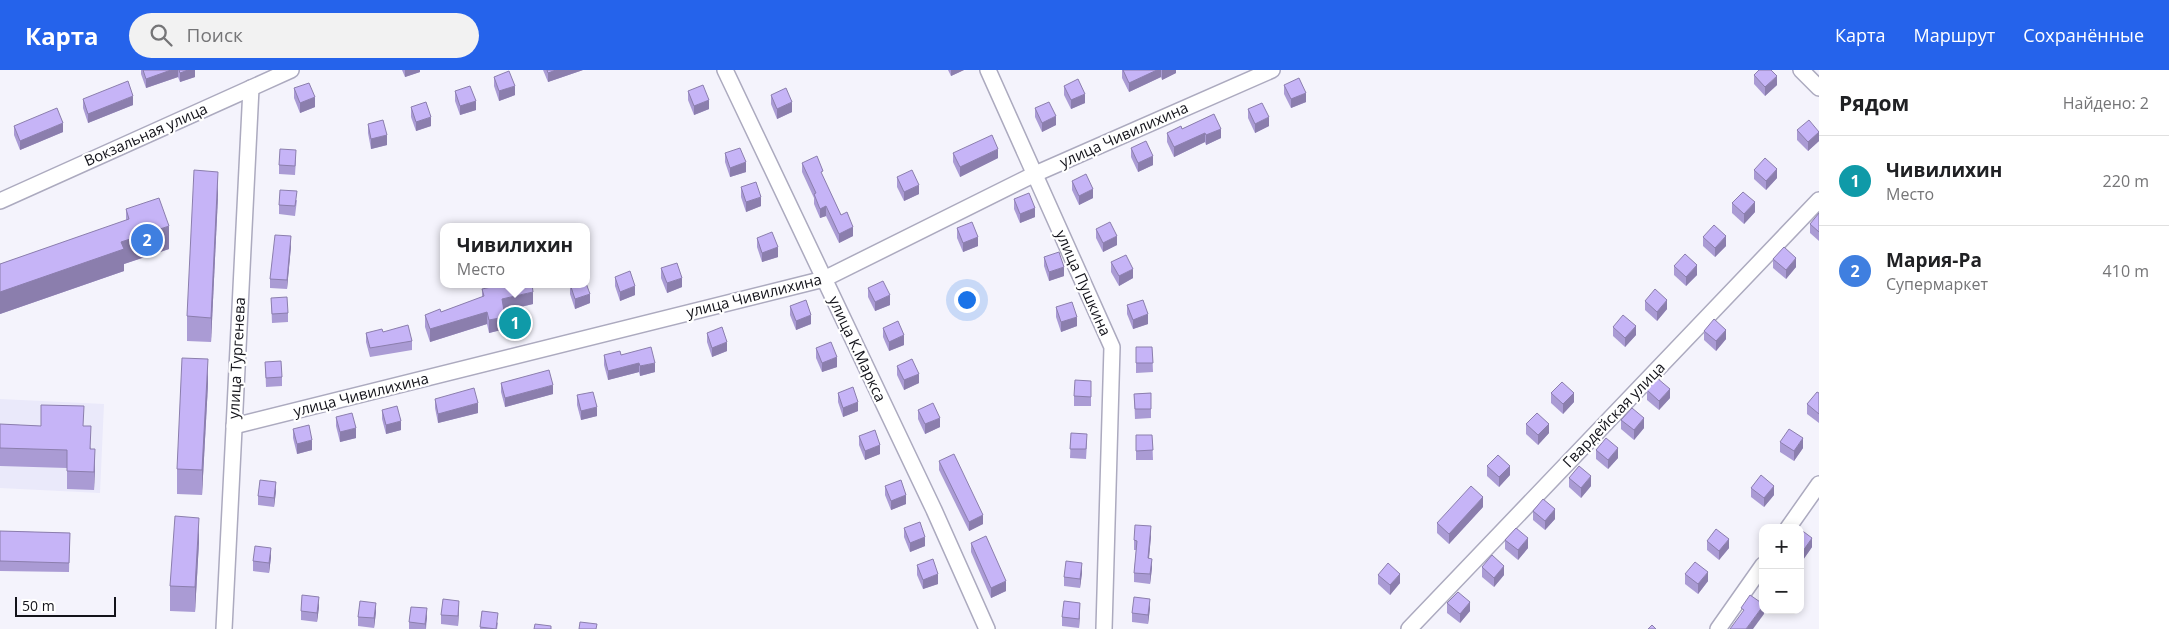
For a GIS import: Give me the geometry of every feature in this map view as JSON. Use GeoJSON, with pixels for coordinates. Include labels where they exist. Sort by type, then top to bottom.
{"type":"FeatureCollection","features":[{"type":"Feature","properties":{"kind":"street","name":"Вокзальная улица"},"geometry":{"type":"LineString","coordinates":[[0,201],[291,70]]}},
{"type":"Feature","properties":{"kind":"street","name":"улица К.Маркса"},"geometry":{"type":"LineString","coordinates":[[725,70],[934,510],[987,629]]}},
{"type":"Feature","properties":{"kind":"street","name":"улица Пушкина"},"geometry":{"type":"LineString","coordinates":[[988,70],[1112,347],[1104,629]]}},
{"type":"Feature","properties":{"kind":"street","name":"улица Чивилихина"},"geometry":{"type":"LineString","coordinates":[[234,426],[824,279],[1035,174],[1272,70]]}},
{"type":"Feature","properties":{"kind":"street"},"geometry":{"type":"LineString","coordinates":[[1801,70],[1819,88]]}},
{"type":"Feature","properties":{"kind":"street","name":"улица Тургенева"},"geometry":{"type":"LineString","coordinates":[[224,629],[251,88]]}},
{"type":"Feature","properties":{"kind":"street","name":"Гвардейская улица"},"geometry":{"type":"LineString","coordinates":[[1409,629],[1819,200]]}},
{"type":"Feature","properties":{"kind":"street"},"geometry":{"type":"LineString","coordinates":[[1791,524],[1819,484]]}},
{"type":"Feature","properties":{"kind":"street"},"geometry":{"type":"LineString","coordinates":[[1718,629],[1760,569]]}},
{"type":"Feature","properties":{"kind":"shaded area"},"geometry":{"type":"Polygon","coordinates":[[[0,399],[104,404],[100,493],[0,488],[0,399]]]}},
{"type":"Feature","properties":{"kind":"building"},"geometry":{"type":"Polygon","coordinates":[[[143,70],[171,70],[146,79],[143,70]]]}},
{"type":"Feature","properties":{"kind":"building"},"geometry":{"type":"Polygon","coordinates":[[[1123,70],[1157,70],[1129,83],[1123,70]]]}},
{"type":"Feature","properties":{"kind":"building"},"geometry":{"type":"Polygon","coordinates":[[[1759,70],[1771,70],[1777,76],[1765,87],[1754,75],[1759,70]]]}},
{"type":"Feature","properties":{"kind":"building"},"geometry":{"type":"Polygon","coordinates":[[[509,71],[515,86],[499,91],[494,77],[509,71]]]}},
{"type":"Feature","properties":{"kind":"building"},"geometry":{"type":"Polygon","coordinates":[[[1299,78],[1306,93],[1291,99],[1284,85],[1299,78]]]}},
{"type":"Feature","properties":{"kind":"building"},"geometry":{"type":"Polygon","coordinates":[[[1078,79],[1085,94],[1071,100],[1064,86],[1078,79]]]}},
{"type":"Feature","properties":{"kind":"building"},"geometry":{"type":"Polygon","coordinates":[[[128,81],[133,96],[88,114],[83,99],[128,81]]]}},
{"type":"Feature","properties":{"kind":"building"},"geometry":{"type":"Polygon","coordinates":[[[309,83],[315,97],[300,103],[294,88],[309,83]]]}},
{"type":"Feature","properties":{"kind":"building"},"geometry":{"type":"Polygon","coordinates":[[[703,85],[709,100],[694,106],[688,91],[703,85]]]}},
{"type":"Feature","properties":{"kind":"building"},"geometry":{"type":"Polygon","coordinates":[[[470,86],[476,101],[460,106],[455,91],[470,86]]]}},
{"type":"Feature","properties":{"kind":"building"},"geometry":{"type":"Polygon","coordinates":[[[786,88],[792,102],[777,109],[771,95],[786,88]]]}},
{"type":"Feature","properties":{"kind":"building"},"geometry":{"type":"Polygon","coordinates":[[[426,102],[431,117],[416,122],[411,107],[426,102]]]}},
{"type":"Feature","properties":{"kind":"building"},"geometry":{"type":"Polygon","coordinates":[[[1049,102],[1056,116],[1042,123],[1035,108],[1049,102]]]}},
{"type":"Feature","properties":{"kind":"building"},"geometry":{"type":"Polygon","coordinates":[[[1262,103],[1269,117],[1255,124],[1248,109],[1262,103]]]}},
{"type":"Feature","properties":{"kind":"building"},"geometry":{"type":"Polygon","coordinates":[[[57,108],[63,123],[20,141],[14,126],[57,108]]]}},
{"type":"Feature","properties":{"kind":"building"},"geometry":{"type":"Polygon","coordinates":[[[1214,114],[1221,129],[1206,135],[1205,133],[1174,147],[1167,133],[1181,126],[1182,129],[1214,114]]]}},
{"type":"Feature","properties":{"kind":"building"},"geometry":{"type":"Polygon","coordinates":[[[383,120],[387,135],[371,139],[368,124],[383,120]]]}},
{"type":"Feature","properties":{"kind":"building"},"geometry":{"type":"Polygon","coordinates":[[[1809,120],[1819,132],[1808,142],[1797,130],[1809,120]]]}},
{"type":"Feature","properties":{"kind":"building"},"geometry":{"type":"Polygon","coordinates":[[[992,135],[998,149],[960,167],[953,153],[992,135]]]}},
{"type":"Feature","properties":{"kind":"building"},"geometry":{"type":"Polygon","coordinates":[[[1146,141],[1153,156],[1138,163],[1131,148],[1146,141]]]}},
{"type":"Feature","properties":{"kind":"building"},"geometry":{"type":"Polygon","coordinates":[[[740,148],[746,162],[730,168],[725,153],[740,148]]]}},
{"type":"Feature","properties":{"kind":"building"},"geometry":{"type":"Polygon","coordinates":[[[280,149],[296,150],[295,166],[279,165],[280,149]]]}},
{"type":"Feature","properties":{"kind":"building"},"geometry":{"type":"Polygon","coordinates":[[[817,156],[823,171],[821,172],[841,215],[847,212],[853,227],[839,234],[826,206],[820,209],[814,194],[816,193],[802,163],[817,156]]]}},
{"type":"Feature","properties":{"kind":"building"},"geometry":{"type":"Polygon","coordinates":[[[1765,158],[1777,169],[1766,181],[1754,170],[1765,158]]]}},
{"type":"Feature","properties":{"kind":"building"},"geometry":{"type":"Polygon","coordinates":[[[194,170],[218,172],[211,318],[187,316],[194,170]]]}},
{"type":"Feature","properties":{"kind":"building"},"geometry":{"type":"Polygon","coordinates":[[[912,170],[919,185],[904,192],[897,177],[912,170]]]}},
{"type":"Feature","properties":{"kind":"building"},"geometry":{"type":"Polygon","coordinates":[[[1086,174],[1093,189],[1079,196],[1072,181],[1086,174]]]}},
{"type":"Feature","properties":{"kind":"building"},"geometry":{"type":"Polygon","coordinates":[[[756,182],[761,197],[746,202],[741,187],[756,182]]]}},
{"type":"Feature","properties":{"kind":"building"},"geometry":{"type":"Polygon","coordinates":[[[280,190],[297,191],[295,206],[279,205],[280,190]]]}},
{"type":"Feature","properties":{"kind":"building"},"geometry":{"type":"Polygon","coordinates":[[[1743,192],[1755,202],[1744,214],[1732,203],[1743,192]]]}},
{"type":"Feature","properties":{"kind":"building"},"geometry":{"type":"Polygon","coordinates":[[[1029,193],[1035,208],[1020,214],[1014,199],[1029,193]]]}},
{"type":"Feature","properties":{"kind":"building"},"geometry":{"type":"Polygon","coordinates":[[[159,198],[169,226],[121,242],[124,249],[0,292],[0,264],[129,219],[126,209],[159,198]]]}},
{"type":"Feature","properties":{"kind":"building"},"geometry":{"type":"Polygon","coordinates":[[[1819,213],[1819,232],[1810,224],[1819,213]]]}},
{"type":"Feature","properties":{"kind":"building"},"geometry":{"type":"Polygon","coordinates":[[[972,222],[978,237],[963,243],[957,228],[972,222]]]}},
{"type":"Feature","properties":{"kind":"building"},"geometry":{"type":"Polygon","coordinates":[[[1110,222],[1117,236],[1103,243],[1096,229],[1110,222]]]}},
{"type":"Feature","properties":{"kind":"building"},"geometry":{"type":"Polygon","coordinates":[[[1714,225],[1726,236],[1715,248],[1703,237],[1714,225]]]}},
{"type":"Feature","properties":{"kind":"building"},"geometry":{"type":"Polygon","coordinates":[[[772,232],[778,247],[762,253],[757,238],[772,232]]]}},
{"type":"Feature","properties":{"kind":"building"},"geometry":{"type":"Polygon","coordinates":[[[275,235],[291,236],[287,280],[270,279],[275,235]]]}},
{"type":"Feature","properties":{"kind":"building"},"geometry":{"type":"Polygon","coordinates":[[[1784,247],[1796,258],[1786,270],[1773,259],[1784,247]]]}},
{"type":"Feature","properties":{"kind":"building"},"geometry":{"type":"Polygon","coordinates":[[[1059,252],[1064,267],[1049,272],[1044,257],[1059,252]]]}},
{"type":"Feature","properties":{"kind":"building"},"geometry":{"type":"Polygon","coordinates":[[[1685,254],[1697,265],[1686,277],[1674,266],[1685,254]]]}},
{"type":"Feature","properties":{"kind":"building"},"geometry":{"type":"Polygon","coordinates":[[[1126,255],[1133,269],[1119,276],[1111,262],[1126,255]]]}},
{"type":"Feature","properties":{"kind":"building"},"geometry":{"type":"Polygon","coordinates":[[[677,263],[682,278],[667,283],[661,268],[677,263]]]}},
{"type":"Feature","properties":{"kind":"building"},"geometry":{"type":"Polygon","coordinates":[[[630,271],[635,286],[620,292],[615,277],[630,271]]]}},
{"type":"Feature","properties":{"kind":"building"},"geometry":{"type":"Polygon","coordinates":[[[883,281],[890,295],[875,302],[868,288],[883,281]]]}},
{"type":"Feature","properties":{"kind":"building"},"geometry":{"type":"Polygon","coordinates":[[[532,288],[533,292],[502,299],[505,317],[489,320],[487,312],[430,329],[425,315],[440,309],[441,312],[484,296],[482,289],[532,288]]]}},
{"type":"Feature","properties":{"kind":"building"},"geometry":{"type":"Polygon","coordinates":[[[571,288],[588,288],[590,294],[575,299],[571,288]]]}},
{"type":"Feature","properties":{"kind":"building"},"geometry":{"type":"Polygon","coordinates":[[[1655,289],[1667,300],[1657,312],[1645,301],[1655,289]]]}},
{"type":"Feature","properties":{"kind":"building"},"geometry":{"type":"Polygon","coordinates":[[[287,297],[288,313],[272,314],[271,298],[287,297]]]}},
{"type":"Feature","properties":{"kind":"building"},"geometry":{"type":"Polygon","coordinates":[[[806,300],[811,315],[796,321],[790,306],[806,300]]]}},
{"type":"Feature","properties":{"kind":"building"},"geometry":{"type":"Polygon","coordinates":[[[1143,300],[1148,314],[1133,320],[1127,305],[1143,300]]]}},
{"type":"Feature","properties":{"kind":"building"},"geometry":{"type":"Polygon","coordinates":[[[1072,302],[1077,317],[1061,322],[1056,307],[1072,302]]]}},
{"type":"Feature","properties":{"kind":"building"},"geometry":{"type":"Polygon","coordinates":[[[1623,315],[1636,326],[1625,338],[1613,327],[1623,315]]]}},
{"type":"Feature","properties":{"kind":"building"},"geometry":{"type":"Polygon","coordinates":[[[1714,319],[1726,330],[1716,341],[1704,331],[1714,319]]]}},
{"type":"Feature","properties":{"kind":"building"},"geometry":{"type":"Polygon","coordinates":[[[898,321],[904,335],[889,342],[883,328],[898,321]]]}},
{"type":"Feature","properties":{"kind":"building"},"geometry":{"type":"Polygon","coordinates":[[[408,325],[412,341],[370,348],[366,333],[382,329],[383,332],[408,325]]]}},
{"type":"Feature","properties":{"kind":"building"},"geometry":{"type":"Polygon","coordinates":[[[722,327],[727,342],[712,348],[707,333],[722,327]]]}},
{"type":"Feature","properties":{"kind":"building"},"geometry":{"type":"Polygon","coordinates":[[[831,342],[837,357],[822,363],[816,348],[831,342]]]}},
{"type":"Feature","properties":{"kind":"building"},"geometry":{"type":"Polygon","coordinates":[[[651,347],[655,363],[640,366],[639,363],[608,371],[604,355],[620,351],[621,355],[651,347]]]}},
{"type":"Feature","properties":{"kind":"building"},"geometry":{"type":"Polygon","coordinates":[[[1136,347],[1152,347],[1153,363],[1136,363],[1136,347]]]}},
{"type":"Feature","properties":{"kind":"building"},"geometry":{"type":"Polygon","coordinates":[[[182,358],[208,359],[202,470],[177,469],[182,358]]]}},
{"type":"Feature","properties":{"kind":"building"},"geometry":{"type":"Polygon","coordinates":[[[912,359],[919,374],[904,380],[897,366],[912,359]]]}},
{"type":"Feature","properties":{"kind":"building"},"geometry":{"type":"Polygon","coordinates":[[[281,361],[282,377],[266,378],[265,362],[281,361]]]}},
{"type":"Feature","properties":{"kind":"building"},"geometry":{"type":"Polygon","coordinates":[[[549,370],[553,385],[505,398],[501,383],[549,370]]]}},
{"type":"Feature","properties":{"kind":"building"},"geometry":{"type":"Polygon","coordinates":[[[1657,378],[1670,389],[1659,401],[1647,390],[1657,378]]]}},
{"type":"Feature","properties":{"kind":"building"},"geometry":{"type":"Polygon","coordinates":[[[1075,380],[1091,381],[1091,397],[1074,396],[1075,380]]]}},
{"type":"Feature","properties":{"kind":"building"},"geometry":{"type":"Polygon","coordinates":[[[1562,382],[1574,393],[1563,404],[1551,393],[1562,382]]]}},
{"type":"Feature","properties":{"kind":"building"},"geometry":{"type":"Polygon","coordinates":[[[853,387],[858,402],[843,408],[838,393],[853,387]]]}},
{"type":"Feature","properties":{"kind":"building"},"geometry":{"type":"Polygon","coordinates":[[[474,388],[478,403],[438,414],[435,399],[474,388]]]}},
{"type":"Feature","properties":{"kind":"building"},"geometry":{"type":"Polygon","coordinates":[[[593,392],[597,407],[581,411],[577,395],[593,392]]]}},
{"type":"Feature","properties":{"kind":"building"},"geometry":{"type":"Polygon","coordinates":[[[1817,392],[1819,393],[1819,414],[1807,404],[1817,392]]]}},
{"type":"Feature","properties":{"kind":"building"},"geometry":{"type":"Polygon","coordinates":[[[1151,393],[1151,409],[1135,409],[1134,394],[1151,393]]]}},
{"type":"Feature","properties":{"kind":"building"},"geometry":{"type":"Polygon","coordinates":[[[933,403],[940,418],[925,424],[918,410],[933,403]]]}},
{"type":"Feature","properties":{"kind":"building"},"geometry":{"type":"Polygon","coordinates":[[[41,405],[84,406],[83,426],[91,426],[90,449],[95,449],[94,472],[67,471],[67,450],[0,448],[0,424],[41,426],[41,405]]]}},
{"type":"Feature","properties":{"kind":"building"},"geometry":{"type":"Polygon","coordinates":[[[397,406],[401,421],[386,425],[382,410],[397,406]]]}},
{"type":"Feature","properties":{"kind":"building"},"geometry":{"type":"Polygon","coordinates":[[[1632,408],[1644,418],[1634,430],[1621,420],[1632,408]]]}},
{"type":"Feature","properties":{"kind":"building"},"geometry":{"type":"Polygon","coordinates":[[[352,413],[356,428],[340,432],[336,417],[352,413]]]}},
{"type":"Feature","properties":{"kind":"building"},"geometry":{"type":"Polygon","coordinates":[[[1537,413],[1549,424],[1538,435],[1526,424],[1537,413]]]}},
{"type":"Feature","properties":{"kind":"building"},"geometry":{"type":"Polygon","coordinates":[[[309,425],[312,440],[297,444],[293,429],[309,425]]]}},
{"type":"Feature","properties":{"kind":"building"},"geometry":{"type":"Polygon","coordinates":[[[1789,429],[1803,438],[1794,451],[1780,442],[1789,429]]]}},
{"type":"Feature","properties":{"kind":"building"},"geometry":{"type":"Polygon","coordinates":[[[875,430],[880,445],[865,451],[859,436],[875,430]]]}},
{"type":"Feature","properties":{"kind":"building"},"geometry":{"type":"Polygon","coordinates":[[[1071,433],[1087,434],[1086,449],[1070,449],[1071,433]]]}},
{"type":"Feature","properties":{"kind":"building"},"geometry":{"type":"Polygon","coordinates":[[[1136,435],[1152,435],[1153,450],[1136,451],[1136,435]]]}},
{"type":"Feature","properties":{"kind":"building"},"geometry":{"type":"Polygon","coordinates":[[[1606,438],[1618,448],[1608,460],[1596,450],[1606,438]]]}},
{"type":"Feature","properties":{"kind":"building"},"geometry":{"type":"Polygon","coordinates":[[[954,454],[983,515],[969,522],[939,461],[954,454]]]}},
{"type":"Feature","properties":{"kind":"building"},"geometry":{"type":"Polygon","coordinates":[[[1498,455],[1510,466],[1499,477],[1487,466],[1498,455]]]}},
{"type":"Feature","properties":{"kind":"building"},"geometry":{"type":"Polygon","coordinates":[[[1579,466],[1591,476],[1581,488],[1569,478],[1579,466]]]}},
{"type":"Feature","properties":{"kind":"building"},"geometry":{"type":"Polygon","coordinates":[[[1761,475],[1774,486],[1764,498],[1751,488],[1761,475]]]}},
{"type":"Feature","properties":{"kind":"building"},"geometry":{"type":"Polygon","coordinates":[[[260,480],[276,482],[274,498],[258,496],[260,480]]]}},
{"type":"Feature","properties":{"kind":"building"},"geometry":{"type":"Polygon","coordinates":[[[901,480],[906,495],[891,501],[885,486],[901,480]]]}},
{"type":"Feature","properties":{"kind":"building"},"geometry":{"type":"Polygon","coordinates":[[[1471,486],[1483,497],[1449,534],[1437,523],[1471,486]]]}},
{"type":"Feature","properties":{"kind":"building"},"geometry":{"type":"Polygon","coordinates":[[[1543,499],[1555,509],[1545,521],[1533,511],[1543,499]]]}},
{"type":"Feature","properties":{"kind":"building"},"geometry":{"type":"Polygon","coordinates":[[[175,516],[199,518],[195,587],[170,586],[175,516]]]}},
{"type":"Feature","properties":{"kind":"building"},"geometry":{"type":"Polygon","coordinates":[[[920,522],[925,537],[910,543],[904,528],[920,522]]]}},
{"type":"Feature","properties":{"kind":"building"},"geometry":{"type":"Polygon","coordinates":[[[1135,525],[1151,526],[1148,558],[1152,559],[1150,574],[1134,573],[1137,541],[1134,540],[1135,525]]]}},
{"type":"Feature","properties":{"kind":"building"},"geometry":{"type":"Polygon","coordinates":[[[1516,528],[1528,538],[1518,550],[1505,540],[1516,528]]]}},
{"type":"Feature","properties":{"kind":"building"},"geometry":{"type":"Polygon","coordinates":[[[1716,529],[1729,539],[1719,551],[1707,541],[1716,529]]]}},
{"type":"Feature","properties":{"kind":"building"},"geometry":{"type":"Polygon","coordinates":[[[0,531],[70,533],[69,563],[0,561],[0,531]]]}},
{"type":"Feature","properties":{"kind":"building"},"geometry":{"type":"Polygon","coordinates":[[[1804,532],[1812,538],[1804,550],[1804,532]]]}},
{"type":"Feature","properties":{"kind":"building"},"geometry":{"type":"Polygon","coordinates":[[[986,536],[1006,581],[991,588],[971,543],[986,536]]]}},
{"type":"Feature","properties":{"kind":"building"},"geometry":{"type":"Polygon","coordinates":[[[255,546],[271,548],[269,563],[253,561],[255,546]]]}},
{"type":"Feature","properties":{"kind":"building"},"geometry":{"type":"Polygon","coordinates":[[[1492,555],[1504,566],[1494,578],[1482,567],[1492,555]]]}},
{"type":"Feature","properties":{"kind":"building"},"geometry":{"type":"Polygon","coordinates":[[[933,559],[938,574],[923,580],[917,565],[933,559]]]}},
{"type":"Feature","properties":{"kind":"building"},"geometry":{"type":"Polygon","coordinates":[[[1066,561],[1082,563],[1080,579],[1064,577],[1066,561]]]}},
{"type":"Feature","properties":{"kind":"building"},"geometry":{"type":"Polygon","coordinates":[[[1695,562],[1708,572],[1698,584],[1685,574],[1695,562]]]}},
{"type":"Feature","properties":{"kind":"building"},"geometry":{"type":"Polygon","coordinates":[[[1388,563],[1400,574],[1390,585],[1378,575],[1388,563]]]}},
{"type":"Feature","properties":{"kind":"building"},"geometry":{"type":"Polygon","coordinates":[[[1458,592],[1470,602],[1460,614],[1447,603],[1458,592]]]}},
{"type":"Feature","properties":{"kind":"building"},"geometry":{"type":"Polygon","coordinates":[[[302,595],[319,597],[317,613],[301,611],[302,595]]]}},
{"type":"Feature","properties":{"kind":"building"},"geometry":{"type":"Polygon","coordinates":[[[1750,595],[1759,601],[1759,611],[1746,629],[1730,629],[1744,610],[1741,608],[1750,595]]]}},
{"type":"Feature","properties":{"kind":"building"},"geometry":{"type":"Polygon","coordinates":[[[1134,597],[1150,599],[1148,615],[1132,613],[1134,597]]]}},
{"type":"Feature","properties":{"kind":"building"},"geometry":{"type":"Polygon","coordinates":[[[443,599],[459,601],[458,616],[441,615],[443,599]]]}},
{"type":"Feature","properties":{"kind":"building"},"geometry":{"type":"Polygon","coordinates":[[[360,601],[376,603],[374,618],[358,617],[360,601]]]}},
{"type":"Feature","properties":{"kind":"building"},"geometry":{"type":"Polygon","coordinates":[[[1064,601],[1080,603],[1079,619],[1062,617],[1064,601]]]}},
{"type":"Feature","properties":{"kind":"building"},"geometry":{"type":"Polygon","coordinates":[[[411,607],[427,608],[425,624],[409,622],[411,607]]]}},
{"type":"Feature","properties":{"kind":"building"},"geometry":{"type":"Polygon","coordinates":[[[482,611],[498,613],[496,629],[480,627],[482,611]]]}},
{"type":"Feature","properties":{"kind":"building"},"geometry":{"type":"Polygon","coordinates":[[[580,622],[597,624],[596,629],[579,629],[580,622]]]}},
{"type":"Feature","properties":{"kind":"building"},"geometry":{"type":"Polygon","coordinates":[[[535,624],[551,626],[551,629],[534,629],[535,624]]]}},
{"type":"Feature","properties":{"kind":"building"},"geometry":{"type":"Polygon","coordinates":[[[1652,625],[1656,629],[1648,629],[1652,625]]]}},
{"type":"Feature","properties":{"kind":"place","name":"Мария-Ра"},"geometry":{"type":"Point","coordinates":[147,240]}},
{"type":"Feature","properties":{"kind":"place","name":"Чивилихин"},"geometry":{"type":"Point","coordinates":[515,323]}}]}
